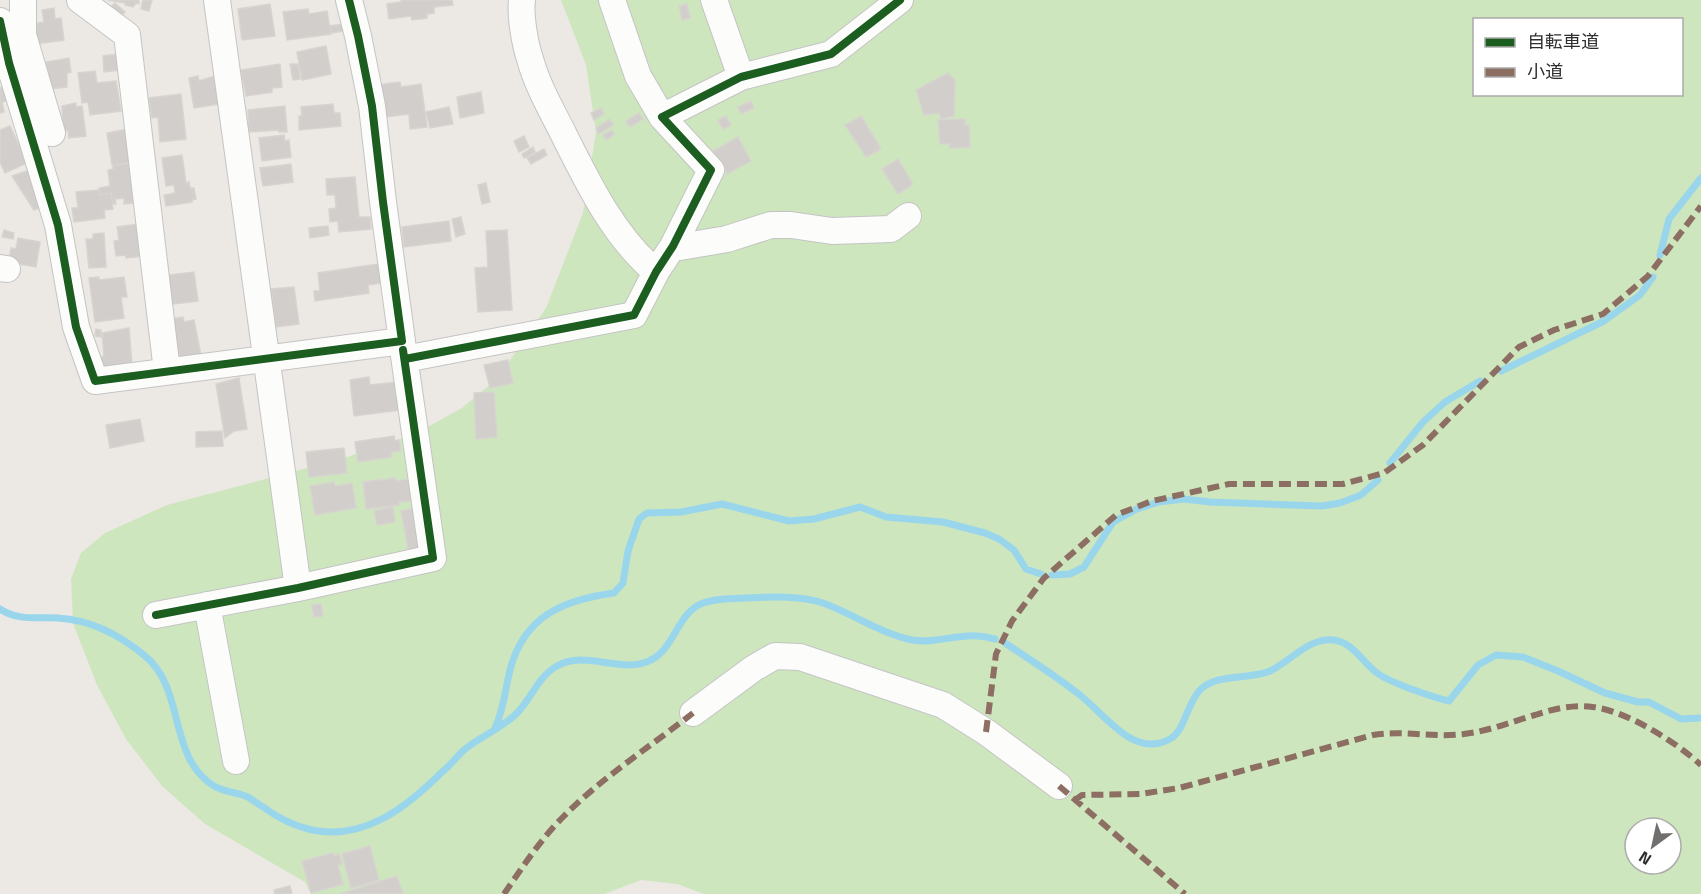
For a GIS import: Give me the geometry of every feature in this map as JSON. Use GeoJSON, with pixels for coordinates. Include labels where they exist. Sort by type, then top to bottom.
{"type":"FeatureCollection","features":[{"type":"Feature","properties":{"kind":"street"},"geometry":{"type":"LineString","coordinates":[[23,0],[23,35],[52,133]]}},
{"type":"Feature","properties":{"kind":"street"},"geometry":{"type":"LineString","coordinates":[[80,0],[127,35],[167,371]]}},
{"type":"Feature","properties":{"kind":"street"},"geometry":{"type":"LineString","coordinates":[[217,0],[298,588]]}},
{"type":"Feature","properties":{"kind":"street"},"geometry":{"type":"LineString","coordinates":[[156,615],[298,588],[433,558],[383,202],[372,106],[349,0]]}},
{"type":"Feature","properties":{"kind":"street"},"geometry":{"type":"LineString","coordinates":[[522,0],[521,9],[530,59],[550,108],[610,219],[640,259],[656,272]]}},
{"type":"Feature","properties":{"kind":"street"},"geometry":{"type":"LineString","coordinates":[[0,21],[9,63],[58,225],[76,327],[95,381],[267,359],[403,350],[633,315],[673,246],[711,170],[662,117],[638,76],[612,0]]}},
{"type":"Feature","properties":{"kind":"street"},"geometry":{"type":"LineString","coordinates":[[714,0],[741,77]]}},
{"type":"Feature","properties":{"kind":"street"},"geometry":{"type":"LineString","coordinates":[[662,117],[741,77],[831,54],[900,0]]}},
{"type":"Feature","properties":{"kind":"street"},"geometry":{"type":"LineString","coordinates":[[673,246],[680,247],[727,239],[771,225],[791,225],[832,231],[891,228],[908,216]]}},
{"type":"Feature","properties":{"kind":"street"},"geometry":{"type":"LineString","coordinates":[[207,605],[236,761]]}},
{"type":"Feature","properties":{"kind":"street"},"geometry":{"type":"LineString","coordinates":[[693,713],[754,668],[775,656],[800,657],[943,705],[1003,744],[1059,786]]}},
{"type":"Feature","properties":{"kind":"green space"},"geometry":{"type":"Polygon","coordinates":[[[561,0],[1701,0],[1701,894],[704,894],[677,884],[641,880],[604,894],[311,894],[305,882],[205,824],[162,786],[126,739],[97,685],[73,623],[71,579],[81,553],[105,533],[167,505],[341,459],[415,434],[462,408],[497,379],[546,308],[583,213],[596,132],[586,65],[561,0]]]}},
{"type":"Feature","properties":{"kind":"building"},"geometry":{"type":"Polygon","coordinates":[[[108,0],[139,0],[139,4],[136,3],[133,7],[108,0]]]}},
{"type":"Feature","properties":{"kind":"building"},"geometry":{"type":"Polygon","coordinates":[[[143,0],[152,0],[149,11],[141,9],[143,0]]]}},
{"type":"Feature","properties":{"kind":"building"},"geometry":{"type":"Polygon","coordinates":[[[401,0],[452,0],[453,5],[434,7],[434,13],[427,14],[427,18],[412,20],[411,16],[389,19],[387,4],[401,2],[401,0]]]}},
{"type":"Feature","properties":{"kind":"building"},"geometry":{"type":"Polygon","coordinates":[[[115,3],[125,12],[121,16],[111,7],[115,3]]]}},
{"type":"Feature","properties":{"kind":"building"},"geometry":{"type":"Polygon","coordinates":[[[270,4],[275,36],[242,40],[238,9],[270,4]]]}},
{"type":"Feature","properties":{"kind":"building"},"geometry":{"type":"Polygon","coordinates":[[[687,4],[690,18],[682,20],[679,6],[687,4]]]}},
{"type":"Feature","properties":{"kind":"building"},"geometry":{"type":"Polygon","coordinates":[[[54,8],[55,19],[61,18],[64,40],[36,44],[33,24],[44,22],[42,10],[54,8]]]}},
{"type":"Feature","properties":{"kind":"building"},"geometry":{"type":"Polygon","coordinates":[[[308,9],[309,14],[327,11],[331,34],[287,40],[283,12],[308,9]]]}},
{"type":"Feature","properties":{"kind":"building"},"geometry":{"type":"Polygon","coordinates":[[[343,24],[344,31],[331,33],[330,26],[343,24]]]}},
{"type":"Feature","properties":{"kind":"building"},"geometry":{"type":"Polygon","coordinates":[[[326,46],[331,74],[302,80],[297,52],[326,46]]]}},
{"type":"Feature","properties":{"kind":"building"},"geometry":{"type":"Polygon","coordinates":[[[119,54],[120,70],[104,72],[103,56],[119,54]]]}},
{"type":"Feature","properties":{"kind":"building"},"geometry":{"type":"Polygon","coordinates":[[[69,58],[71,72],[67,73],[67,87],[50,89],[46,62],[69,58]]]}},
{"type":"Feature","properties":{"kind":"building"},"geometry":{"type":"Polygon","coordinates":[[[280,64],[282,87],[272,88],[272,92],[246,96],[241,70],[280,64]]]}},
{"type":"Feature","properties":{"kind":"building"},"geometry":{"type":"Polygon","coordinates":[[[290,64],[298,64],[300,79],[293,80],[290,64]]]}},
{"type":"Feature","properties":{"kind":"building"},"geometry":{"type":"Polygon","coordinates":[[[95,71],[97,83],[116,81],[121,111],[90,115],[88,102],[82,103],[78,73],[95,71]]]}},
{"type":"Feature","properties":{"kind":"building"},"geometry":{"type":"Polygon","coordinates":[[[948,73],[955,80],[954,116],[941,119],[939,113],[924,115],[916,90],[948,73]]]}},
{"type":"Feature","properties":{"kind":"building"},"geometry":{"type":"Polygon","coordinates":[[[218,75],[227,103],[194,108],[189,78],[198,76],[199,81],[218,75]]]}},
{"type":"Feature","properties":{"kind":"building"},"geometry":{"type":"Polygon","coordinates":[[[400,82],[401,87],[421,84],[427,127],[410,129],[409,114],[386,117],[384,98],[380,98],[378,85],[400,82]]]}},
{"type":"Feature","properties":{"kind":"building"},"geometry":{"type":"Polygon","coordinates":[[[3,87],[6,101],[2,102],[4,112],[0,113],[0,88],[3,87]]]}},
{"type":"Feature","properties":{"kind":"building"},"geometry":{"type":"Polygon","coordinates":[[[481,92],[484,113],[460,118],[457,97],[481,92]]]}},
{"type":"Feature","properties":{"kind":"building"},"geometry":{"type":"Polygon","coordinates":[[[181,94],[186,139],[160,142],[158,117],[152,118],[149,98],[181,94]]]}},
{"type":"Feature","properties":{"kind":"building"},"geometry":{"type":"Polygon","coordinates":[[[751,101],[754,108],[741,114],[738,107],[751,101]]]}},
{"type":"Feature","properties":{"kind":"building"},"geometry":{"type":"Polygon","coordinates":[[[76,103],[76,107],[82,106],[86,136],[69,138],[68,130],[63,131],[62,106],[76,103]]]}},
{"type":"Feature","properties":{"kind":"building"},"geometry":{"type":"Polygon","coordinates":[[[333,104],[334,113],[340,113],[341,126],[299,130],[301,107],[333,104]]]}},
{"type":"Feature","properties":{"kind":"building"},"geometry":{"type":"Polygon","coordinates":[[[285,106],[287,132],[278,130],[249,132],[248,110],[285,106]]]}},
{"type":"Feature","properties":{"kind":"building"},"geometry":{"type":"Polygon","coordinates":[[[449,107],[453,124],[430,128],[426,112],[449,107]]]}},
{"type":"Feature","properties":{"kind":"building"},"geometry":{"type":"Polygon","coordinates":[[[601,108],[604,114],[594,120],[591,113],[601,108]]]}},
{"type":"Feature","properties":{"kind":"building"},"geometry":{"type":"Polygon","coordinates":[[[639,113],[643,119],[630,127],[626,121],[639,113]]]}},
{"type":"Feature","properties":{"kind":"building"},"geometry":{"type":"Polygon","coordinates":[[[726,116],[731,125],[723,129],[718,120],[726,116]]]}},
{"type":"Feature","properties":{"kind":"building"},"geometry":{"type":"Polygon","coordinates":[[[861,116],[881,149],[866,157],[845,125],[861,116]]]}},
{"type":"Feature","properties":{"kind":"building"},"geometry":{"type":"Polygon","coordinates":[[[610,119],[613,125],[599,134],[596,128],[610,119]]]}},
{"type":"Feature","properties":{"kind":"building"},"geometry":{"type":"Polygon","coordinates":[[[965,119],[965,125],[969,125],[970,147],[950,148],[950,144],[940,144],[938,120],[965,119]]]}},
{"type":"Feature","properties":{"kind":"building"},"geometry":{"type":"Polygon","coordinates":[[[10,126],[27,163],[5,173],[0,162],[0,130],[10,126]]]}},
{"type":"Feature","properties":{"kind":"building"},"geometry":{"type":"Polygon","coordinates":[[[128,129],[133,162],[112,165],[107,133],[128,129]]]}},
{"type":"Feature","properties":{"kind":"building"},"geometry":{"type":"Polygon","coordinates":[[[612,130],[614,135],[606,140],[603,135],[612,130]]]}},
{"type":"Feature","properties":{"kind":"building"},"geometry":{"type":"Polygon","coordinates":[[[284,135],[285,141],[289,140],[291,157],[262,161],[259,138],[284,135]]]}},
{"type":"Feature","properties":{"kind":"building"},"geometry":{"type":"Polygon","coordinates":[[[524,136],[529,147],[519,152],[514,141],[524,136]]]}},
{"type":"Feature","properties":{"kind":"building"},"geometry":{"type":"Polygon","coordinates":[[[738,137],[751,161],[727,174],[713,151],[738,137]]]}},
{"type":"Feature","properties":{"kind":"building"},"geometry":{"type":"Polygon","coordinates":[[[533,147],[535,152],[524,158],[522,154],[533,147]]]}},
{"type":"Feature","properties":{"kind":"building"},"geometry":{"type":"Polygon","coordinates":[[[544,149],[547,155],[531,164],[527,158],[544,149]]]}},
{"type":"Feature","properties":{"kind":"building"},"geometry":{"type":"Polygon","coordinates":[[[182,155],[186,183],[189,182],[190,188],[194,188],[196,199],[192,202],[166,206],[164,195],[175,193],[174,185],[166,186],[162,158],[182,155]]]}},
{"type":"Feature","properties":{"kind":"building"},"geometry":{"type":"Polygon","coordinates":[[[898,159],[913,184],[898,194],[882,169],[898,159]]]}},
{"type":"Feature","properties":{"kind":"building"},"geometry":{"type":"Polygon","coordinates":[[[129,163],[134,203],[124,204],[124,198],[115,199],[116,204],[113,204],[111,193],[100,195],[99,188],[110,186],[108,170],[113,169],[113,165],[129,163]]]}},
{"type":"Feature","properties":{"kind":"building"},"geometry":{"type":"Polygon","coordinates":[[[291,164],[293,182],[263,186],[260,168],[291,164]]]}},
{"type":"Feature","properties":{"kind":"building"},"geometry":{"type":"Polygon","coordinates":[[[30,170],[42,207],[34,210],[12,176],[30,170]]]}},
{"type":"Feature","properties":{"kind":"building"},"geometry":{"type":"Polygon","coordinates":[[[355,177],[359,217],[370,217],[371,229],[339,232],[338,221],[330,222],[329,209],[336,208],[335,195],[327,195],[326,179],[355,177]]]}},
{"type":"Feature","properties":{"kind":"building"},"geometry":{"type":"Polygon","coordinates":[[[486,183],[490,202],[482,204],[478,185],[486,183]]]}},
{"type":"Feature","properties":{"kind":"building"},"geometry":{"type":"Polygon","coordinates":[[[99,190],[100,195],[111,193],[113,209],[104,210],[105,218],[74,222],[72,208],[78,208],[76,192],[99,190]]]}},
{"type":"Feature","properties":{"kind":"building"},"geometry":{"type":"Polygon","coordinates":[[[461,217],[465,234],[456,237],[452,219],[461,217]]]}},
{"type":"Feature","properties":{"kind":"building"},"geometry":{"type":"Polygon","coordinates":[[[449,221],[451,241],[404,247],[402,227],[449,221]]]}},
{"type":"Feature","properties":{"kind":"building"},"geometry":{"type":"Polygon","coordinates":[[[139,224],[143,256],[126,258],[125,255],[116,256],[114,241],[119,240],[117,227],[139,224]]]}},
{"type":"Feature","properties":{"kind":"building"},"geometry":{"type":"Polygon","coordinates":[[[328,226],[329,235],[310,238],[309,228],[328,226]]]}},
{"type":"Feature","properties":{"kind":"building"},"geometry":{"type":"Polygon","coordinates":[[[4,230],[14,233],[13,239],[2,237],[4,230]]]}},
{"type":"Feature","properties":{"kind":"building"},"geometry":{"type":"Polygon","coordinates":[[[507,230],[512,310],[478,312],[475,268],[488,267],[486,231],[507,230]]]}},
{"type":"Feature","properties":{"kind":"building"},"geometry":{"type":"Polygon","coordinates":[[[104,233],[106,267],[89,268],[86,239],[93,239],[93,234],[104,233]]]}},
{"type":"Feature","properties":{"kind":"building"},"geometry":{"type":"Polygon","coordinates":[[[18,238],[40,242],[36,267],[14,263],[9,259],[11,248],[16,249],[18,238]]]}},
{"type":"Feature","properties":{"kind":"building"},"geometry":{"type":"Polygon","coordinates":[[[378,264],[381,283],[368,285],[369,293],[315,301],[314,291],[320,291],[318,273],[378,264]]]}},
{"type":"Feature","properties":{"kind":"building"},"geometry":{"type":"Polygon","coordinates":[[[194,272],[198,301],[165,305],[162,276],[194,272]]]}},
{"type":"Feature","properties":{"kind":"building"},"geometry":{"type":"Polygon","coordinates":[[[99,277],[99,280],[124,277],[127,297],[121,297],[124,318],[95,322],[89,278],[99,277]]]}},
{"type":"Feature","properties":{"kind":"building"},"geometry":{"type":"Polygon","coordinates":[[[294,287],[299,324],[276,327],[271,289],[294,287]]]}},
{"type":"Feature","properties":{"kind":"building"},"geometry":{"type":"Polygon","coordinates":[[[183,317],[184,322],[194,320],[201,355],[180,359],[179,354],[171,356],[165,320],[183,317]]]}},
{"type":"Feature","properties":{"kind":"building"},"geometry":{"type":"Polygon","coordinates":[[[129,328],[132,365],[106,371],[99,367],[99,358],[104,356],[102,333],[129,328]]]}},
{"type":"Feature","properties":{"kind":"building"},"geometry":{"type":"Polygon","coordinates":[[[96,329],[101,330],[101,337],[95,336],[96,329]]]}},
{"type":"Feature","properties":{"kind":"building"},"geometry":{"type":"Polygon","coordinates":[[[508,360],[513,383],[490,388],[484,365],[508,360]]]}},
{"type":"Feature","properties":{"kind":"building"},"geometry":{"type":"Polygon","coordinates":[[[369,377],[370,385],[396,382],[400,410],[354,416],[350,380],[369,377]]]}},
{"type":"Feature","properties":{"kind":"building"},"geometry":{"type":"Polygon","coordinates":[[[239,378],[247,429],[234,431],[225,438],[216,384],[239,378]]]}},
{"type":"Feature","properties":{"kind":"building"},"geometry":{"type":"Polygon","coordinates":[[[494,392],[497,437],[476,439],[474,393],[494,392]]]}},
{"type":"Feature","properties":{"kind":"building"},"geometry":{"type":"Polygon","coordinates":[[[140,419],[144,441],[110,448],[106,425],[140,419]]]}},
{"type":"Feature","properties":{"kind":"building"},"geometry":{"type":"Polygon","coordinates":[[[222,431],[223,446],[196,447],[196,432],[222,431]]]}},
{"type":"Feature","properties":{"kind":"building"},"geometry":{"type":"Polygon","coordinates":[[[394,436],[395,441],[399,440],[401,451],[391,452],[392,457],[358,462],[355,442],[394,436]]]}},
{"type":"Feature","properties":{"kind":"building"},"geometry":{"type":"Polygon","coordinates":[[[344,448],[347,473],[309,477],[306,452],[344,448]]]}},
{"type":"Feature","properties":{"kind":"building"},"geometry":{"type":"Polygon","coordinates":[[[396,478],[396,481],[410,479],[412,501],[366,509],[363,482],[396,478]]]}},
{"type":"Feature","properties":{"kind":"building"},"geometry":{"type":"Polygon","coordinates":[[[334,482],[335,486],[352,483],[356,508],[315,515],[310,486],[334,482]]]}},
{"type":"Feature","properties":{"kind":"building"},"geometry":{"type":"Polygon","coordinates":[[[393,507],[395,522],[377,525],[374,511],[393,507]]]}},
{"type":"Feature","properties":{"kind":"building"},"geometry":{"type":"Polygon","coordinates":[[[416,508],[423,547],[408,549],[401,511],[416,508]]]}},
{"type":"Feature","properties":{"kind":"building"},"geometry":{"type":"Polygon","coordinates":[[[321,604],[323,616],[314,617],[312,605],[321,604]]]}},
{"type":"Feature","properties":{"kind":"building"},"geometry":{"type":"Polygon","coordinates":[[[370,846],[379,880],[351,888],[342,854],[370,846]]]}},
{"type":"Feature","properties":{"kind":"building"},"geometry":{"type":"Polygon","coordinates":[[[333,853],[334,856],[339,854],[342,864],[338,865],[343,884],[311,893],[302,861],[333,853]]]}},
{"type":"Feature","properties":{"kind":"building"},"geometry":{"type":"Polygon","coordinates":[[[397,876],[403,894],[340,894],[397,876]]]}},
{"type":"Feature","properties":{"kind":"building"},"geometry":{"type":"Polygon","coordinates":[[[290,886],[292,894],[275,894],[274,890],[290,886]]]}},
{"type":"Feature","properties":{"kind":"waterway"},"geometry":{"type":"LineString","coordinates":[[1660,255],[1669,219],[1701,178]]}},
{"type":"Feature","properties":{"kind":"waterway"},"geometry":{"type":"LineString","coordinates":[[1501,371],[1604,321],[1640,295],[1653,277]]}},
{"type":"Feature","properties":{"kind":"waterway"},"geometry":{"type":"LineString","coordinates":[[1390,463],[1423,422],[1445,402],[1480,381]]}},
{"type":"Feature","properties":{"kind":"waterway"},"geometry":{"type":"LineString","coordinates":[[1052,575],[1070,574],[1084,567],[1113,522],[1137,509],[1159,502],[1184,499],[1322,506],[1340,503],[1361,495],[1378,480]]}},
{"type":"Feature","properties":{"kind":"waterway"},"geometry":{"type":"LineString","coordinates":[[495,728],[516,651],[525,636],[548,614],[562,606],[578,600],[614,593],[623,583],[628,551],[639,519],[647,513],[681,512],[722,504],[789,521],[814,519],[860,507],[886,517],[943,522],[985,533],[999,539],[1014,550],[1026,569],[1041,574]]}},
{"type":"Feature","properties":{"kind":"waterway"},"geometry":{"type":"LineString","coordinates":[[0,609],[21,617],[58,618],[82,622],[125,641],[145,656],[158,670],[166,686],[182,741],[199,773],[214,786],[248,797],[274,815],[293,824],[312,830],[331,832],[368,825],[384,818],[415,797],[464,750],[512,718],[545,675],[557,666],[568,661],[580,660],[628,665],[651,660],[666,647],[687,614],[708,601],[764,597],[804,599],[834,607],[889,633],[912,640],[928,641],[970,636],[995,639]]}},
{"type":"Feature","properties":{"kind":"waterway"},"geometry":{"type":"LineString","coordinates":[[1005,643],[1076,692],[1119,730],[1143,743],[1156,744],[1175,735],[1192,701],[1208,684],[1270,671],[1310,645],[1325,640],[1342,642],[1354,650],[1377,673],[1392,681],[1449,701],[1478,665],[1496,655],[1523,657],[1605,693],[1638,702],[1649,702],[1681,719],[1701,718]]}},
{"type":"Feature","properties":{"kind":"marked path"},"geometry":{"type":"LineString","coordinates":[[986,732],[996,654],[1012,621],[1044,578],[1116,515],[1152,501],[1229,484],[1343,484],[1384,473],[1423,445],[1519,347],[1554,330],[1603,314],[1648,276],[1701,206]]}},
{"type":"Feature","properties":{"kind":"marked path"},"geometry":{"type":"LineString","coordinates":[[1075,800],[1082,795],[1140,794],[1179,788],[1373,735],[1473,733],[1549,711],[1578,706],[1606,710],[1636,721],[1665,738],[1701,765]]}},
{"type":"Feature","properties":{"kind":"marked path"},"geometry":{"type":"LineString","coordinates":[[504,894],[547,835],[577,803],[693,713]]}},
{"type":"Feature","properties":{"kind":"marked path"},"geometry":{"type":"LineString","coordinates":[[1059,786],[1185,894]]}},
{"type":"Feature","properties":{"kind":"cycle path"},"geometry":{"type":"LineString","coordinates":[[0,21],[9,63],[58,225],[76,327],[95,381],[402,341],[372,106],[349,0]]}},
{"type":"Feature","properties":{"kind":"cycle path"},"geometry":{"type":"LineString","coordinates":[[405,359],[634,315],[656,272],[673,246],[711,170],[662,117],[741,77],[831,54],[900,0]]}},
{"type":"Feature","properties":{"kind":"cycle path"},"geometry":{"type":"LineString","coordinates":[[156,615],[298,588],[433,558],[403,350]]}}]}
